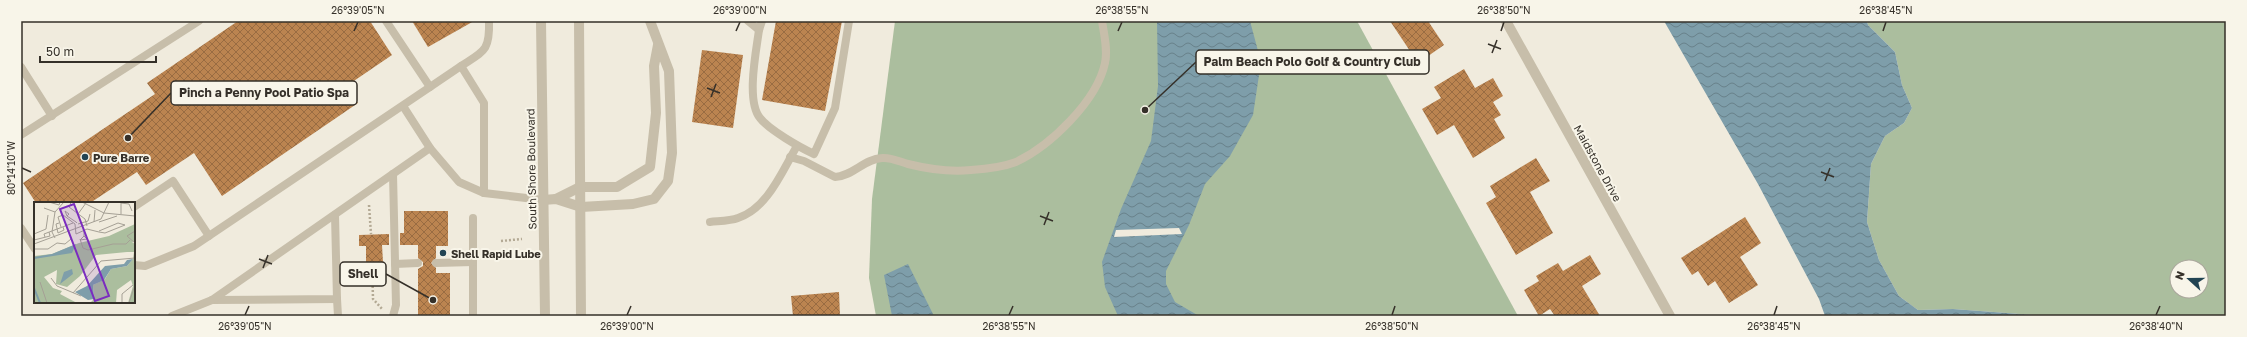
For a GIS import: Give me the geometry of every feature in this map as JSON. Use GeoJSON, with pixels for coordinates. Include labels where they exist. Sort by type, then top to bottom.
{"type":"FeatureCollection","features":[{"type":"Feature","properties":{"kind":"street","name":"South Shore Boulevard"},"geometry":{"type":"LineString","coordinates":[[542,21],[544,316]]}},
{"type":"Feature","properties":{"kind":"street"},"geometry":{"type":"LineString","coordinates":[[580,21],[581,316]]}},
{"type":"Feature","properties":{"kind":"street"},"geometry":{"type":"LineString","coordinates":[[556,199],[580,207],[633,204],[654,199],[668,182],[672,153],[668,71],[650,21]]}},
{"type":"Feature","properties":{"kind":"street","name":"Maidstone Drive"},"geometry":{"type":"LineString","coordinates":[[1506,21],[1670,316]]}},
{"type":"Feature","properties":{"kind":"street"},"geometry":{"type":"LineString","coordinates":[[543,200],[556,199],[580,187],[617,187],[650,166],[656,113],[654,66],[658,45]]}},
{"type":"Feature","properties":{"kind":"lane"},"geometry":{"type":"LineString","coordinates":[[21,135],[199,21]]}},
{"type":"Feature","properties":{"kind":"lane"},"geometry":{"type":"LineString","coordinates":[[386,21],[430,88]]}},
{"type":"Feature","properties":{"kind":"lane"},"geometry":{"type":"LineString","coordinates":[[135,266],[144,266],[194,246],[485,50],[489,36],[489,21]]}},
{"type":"Feature","properties":{"kind":"lane"},"geometry":{"type":"LineString","coordinates":[[748,21],[759,30]]}},
{"type":"Feature","properties":{"kind":"lane"},"geometry":{"type":"LineString","coordinates":[[762,21],[759,30],[752,89],[760,118],[797,146],[814,154],[835,108],[849,21]]}},
{"type":"Feature","properties":{"kind":"lane"},"geometry":{"type":"LineString","coordinates":[[790,157],[804,161],[835,177],[852,171],[865,162],[883,157],[908,164],[956,170],[996,167],[1016,162],[1030,154],[1067,125],[1082,110],[1091,97],[1105,62],[1102,21]]}},
{"type":"Feature","properties":{"kind":"lane"},"geometry":{"type":"LineString","coordinates":[[461,66],[484,103],[484,193]]}},
{"type":"Feature","properties":{"kind":"lane"},"geometry":{"type":"LineString","coordinates":[[21,67],[52,116]]}},
{"type":"Feature","properties":{"kind":"lane"},"geometry":{"type":"LineString","coordinates":[[403,106],[430,148],[459,182],[484,193],[543,200]]}},
{"type":"Feature","properties":{"kind":"lane"},"geometry":{"type":"LineString","coordinates":[[710,222],[738,218],[750,212],[767,195],[797,146]]}},
{"type":"Feature","properties":{"kind":"lane"},"geometry":{"type":"LineString","coordinates":[[172,316],[212,300],[430,148]]}},
{"type":"Feature","properties":{"kind":"lane"},"geometry":{"type":"LineString","coordinates":[[393,174],[396,305],[393,316]]}},
{"type":"Feature","properties":{"kind":"lane"},"geometry":{"type":"LineString","coordinates":[[135,206],[173,181],[209,236]]}},
{"type":"Feature","properties":{"kind":"lane"},"geometry":{"type":"LineString","coordinates":[[335,215],[338,316]]}},
{"type":"Feature","properties":{"kind":"lane"},"geometry":{"type":"LineString","coordinates":[[473,218],[473,316]]}},
{"type":"Feature","properties":{"kind":"lane"},"geometry":{"type":"LineString","coordinates":[[21,228],[34,248]]}},
{"type":"Feature","properties":{"kind":"lane"},"geometry":{"type":"LineString","coordinates":[[436,263],[473,262]]}},
{"type":"Feature","properties":{"kind":"lane"},"geometry":{"type":"LineString","coordinates":[[395,264],[418,263]]}},
{"type":"Feature","properties":{"kind":"lane"},"geometry":{"type":"LineString","coordinates":[[212,300],[337,299]]}},
{"type":"Feature","properties":{"kind":"path"},"geometry":{"type":"LineString","coordinates":[[369,191],[371,234]]}},
{"type":"Feature","properties":{"kind":"path"},"geometry":{"type":"LineString","coordinates":[[501,241],[522,239]]}},
{"type":"Feature","properties":{"kind":"path"},"geometry":{"type":"LineString","coordinates":[[372,262],[373,299],[389,316]]}},
{"type":"Feature","properties":{"kind":"green space"},"geometry":{"type":"Polygon","coordinates":[[[895,21],[1357,21],[1518,316],[876,316],[869,278],[872,199],[895,21]]]}},
{"type":"Feature","properties":{"kind":"green space"},"geometry":{"type":"Polygon","coordinates":[[[1867,21],[2226,21],[2226,316],[2047,316],[1953,309],[1918,310],[1899,296],[1879,260],[1867,222],[1871,164],[1885,136],[1904,123],[1912,108],[1902,85],[1895,52],[1868,25],[1867,21]]]}},
{"type":"Feature","properties":{"kind":"water"},"geometry":{"type":"Polygon","coordinates":[[[1157,21],[1250,21],[1261,62],[1253,115],[1230,156],[1205,184],[1189,225],[1166,271],[1166,284],[1175,302],[1199,316],[1118,316],[1105,287],[1102,262],[1121,209],[1151,141],[1158,86],[1157,21]]]}},
{"type":"Feature","properties":{"kind":"water"},"geometry":{"type":"Polygon","coordinates":[[[1664,21],[1867,21],[1868,25],[1895,52],[1902,85],[1912,108],[1904,123],[1885,136],[1871,164],[1867,222],[1879,260],[1899,296],[1918,310],[1953,309],[2047,316],[1825,316],[1819,299],[1758,184],[1664,21]]]}},
{"type":"Feature","properties":{"kind":"water"},"geometry":{"type":"Polygon","coordinates":[[[908,264],[934,316],[892,316],[884,275],[908,264]]]}},
{"type":"Feature","properties":{"kind":"pier"},"geometry":{"type":"Polygon","coordinates":[[[1179,228],[1182,234],[1114,237],[1116,230],[1179,228]]]}},
{"type":"Feature","properties":{"kind":"building"},"geometry":{"type":"Polygon","coordinates":[[[238,21],[370,21],[392,55],[345,87],[358,103],[222,196],[194,153],[146,185],[137,172],[92,202],[35,202],[23,183],[155,94],[147,83],[238,21]]]}},
{"type":"Feature","properties":{"kind":"building"},"geometry":{"type":"Polygon","coordinates":[[[412,21],[474,21],[428,47],[412,21]]]}},
{"type":"Feature","properties":{"kind":"building"},"geometry":{"type":"Polygon","coordinates":[[[776,21],[842,21],[825,111],[762,100],[776,21]]]}},
{"type":"Feature","properties":{"kind":"building"},"geometry":{"type":"Polygon","coordinates":[[[1390,21],[1428,21],[1444,45],[1418,63],[1390,21]]]}},
{"type":"Feature","properties":{"kind":"building"},"geometry":{"type":"Polygon","coordinates":[[[702,50],[743,55],[733,128],[692,122],[702,50]]]}},
{"type":"Feature","properties":{"kind":"building"},"geometry":{"type":"Polygon","coordinates":[[[1464,69],[1475,88],[1493,78],[1503,96],[1493,102],[1501,115],[1494,119],[1505,138],[1473,158],[1454,125],[1437,135],[1422,109],[1441,98],[1434,87],[1464,69]]]}},
{"type":"Feature","properties":{"kind":"building"},"geometry":{"type":"Polygon","coordinates":[[[1536,158],[1550,181],[1530,192],[1553,233],[1516,255],[1486,203],[1496,197],[1490,186],[1536,158]]]}},
{"type":"Feature","properties":{"kind":"building"},"geometry":{"type":"Polygon","coordinates":[[[404,211],[448,211],[448,246],[436,246],[436,258],[431,263],[436,268],[436,273],[450,273],[450,316],[418,316],[418,269],[423,266],[423,262],[418,258],[418,245],[400,245],[400,233],[404,233],[404,211]]]}},
{"type":"Feature","properties":{"kind":"building"},"geometry":{"type":"Polygon","coordinates":[[[1745,217],[1761,243],[1740,257],[1758,285],[1729,303],[1715,281],[1708,286],[1698,271],[1692,275],[1681,258],[1745,217]]]}},
{"type":"Feature","properties":{"kind":"building"},"geometry":{"type":"Polygon","coordinates":[[[389,234],[389,245],[382,245],[383,262],[366,262],[366,246],[359,246],[359,235],[389,234]]]}},
{"type":"Feature","properties":{"kind":"building"},"geometry":{"type":"Polygon","coordinates":[[[1590,255],[1601,274],[1582,286],[1600,316],[1555,316],[1550,309],[1539,316],[1524,290],[1539,281],[1536,276],[1558,263],[1563,271],[1590,255]]]}},
{"type":"Feature","properties":{"kind":"building"},"geometry":{"type":"Polygon","coordinates":[[[839,292],[840,316],[793,316],[791,296],[839,292]]]}},
{"type":"Feature","properties":{"kind":"place","name":"Palm Beach Polo Golf & Country Club"},"geometry":{"type":"Point","coordinates":[1145,110]}},
{"type":"Feature","properties":{"kind":"place","name":"Pinch a Penny Pool Patio Spa"},"geometry":{"type":"Point","coordinates":[128,138]}},
{"type":"Feature","properties":{"kind":"place","name":"Pure Barre"},"geometry":{"type":"Point","coordinates":[85,157]}},
{"type":"Feature","properties":{"kind":"place","name":"Shell Rapid Lube"},"geometry":{"type":"Point","coordinates":[443,253]}},
{"type":"Feature","properties":{"kind":"place","name":"Shell"},"geometry":{"type":"Point","coordinates":[433,300]}}]}
